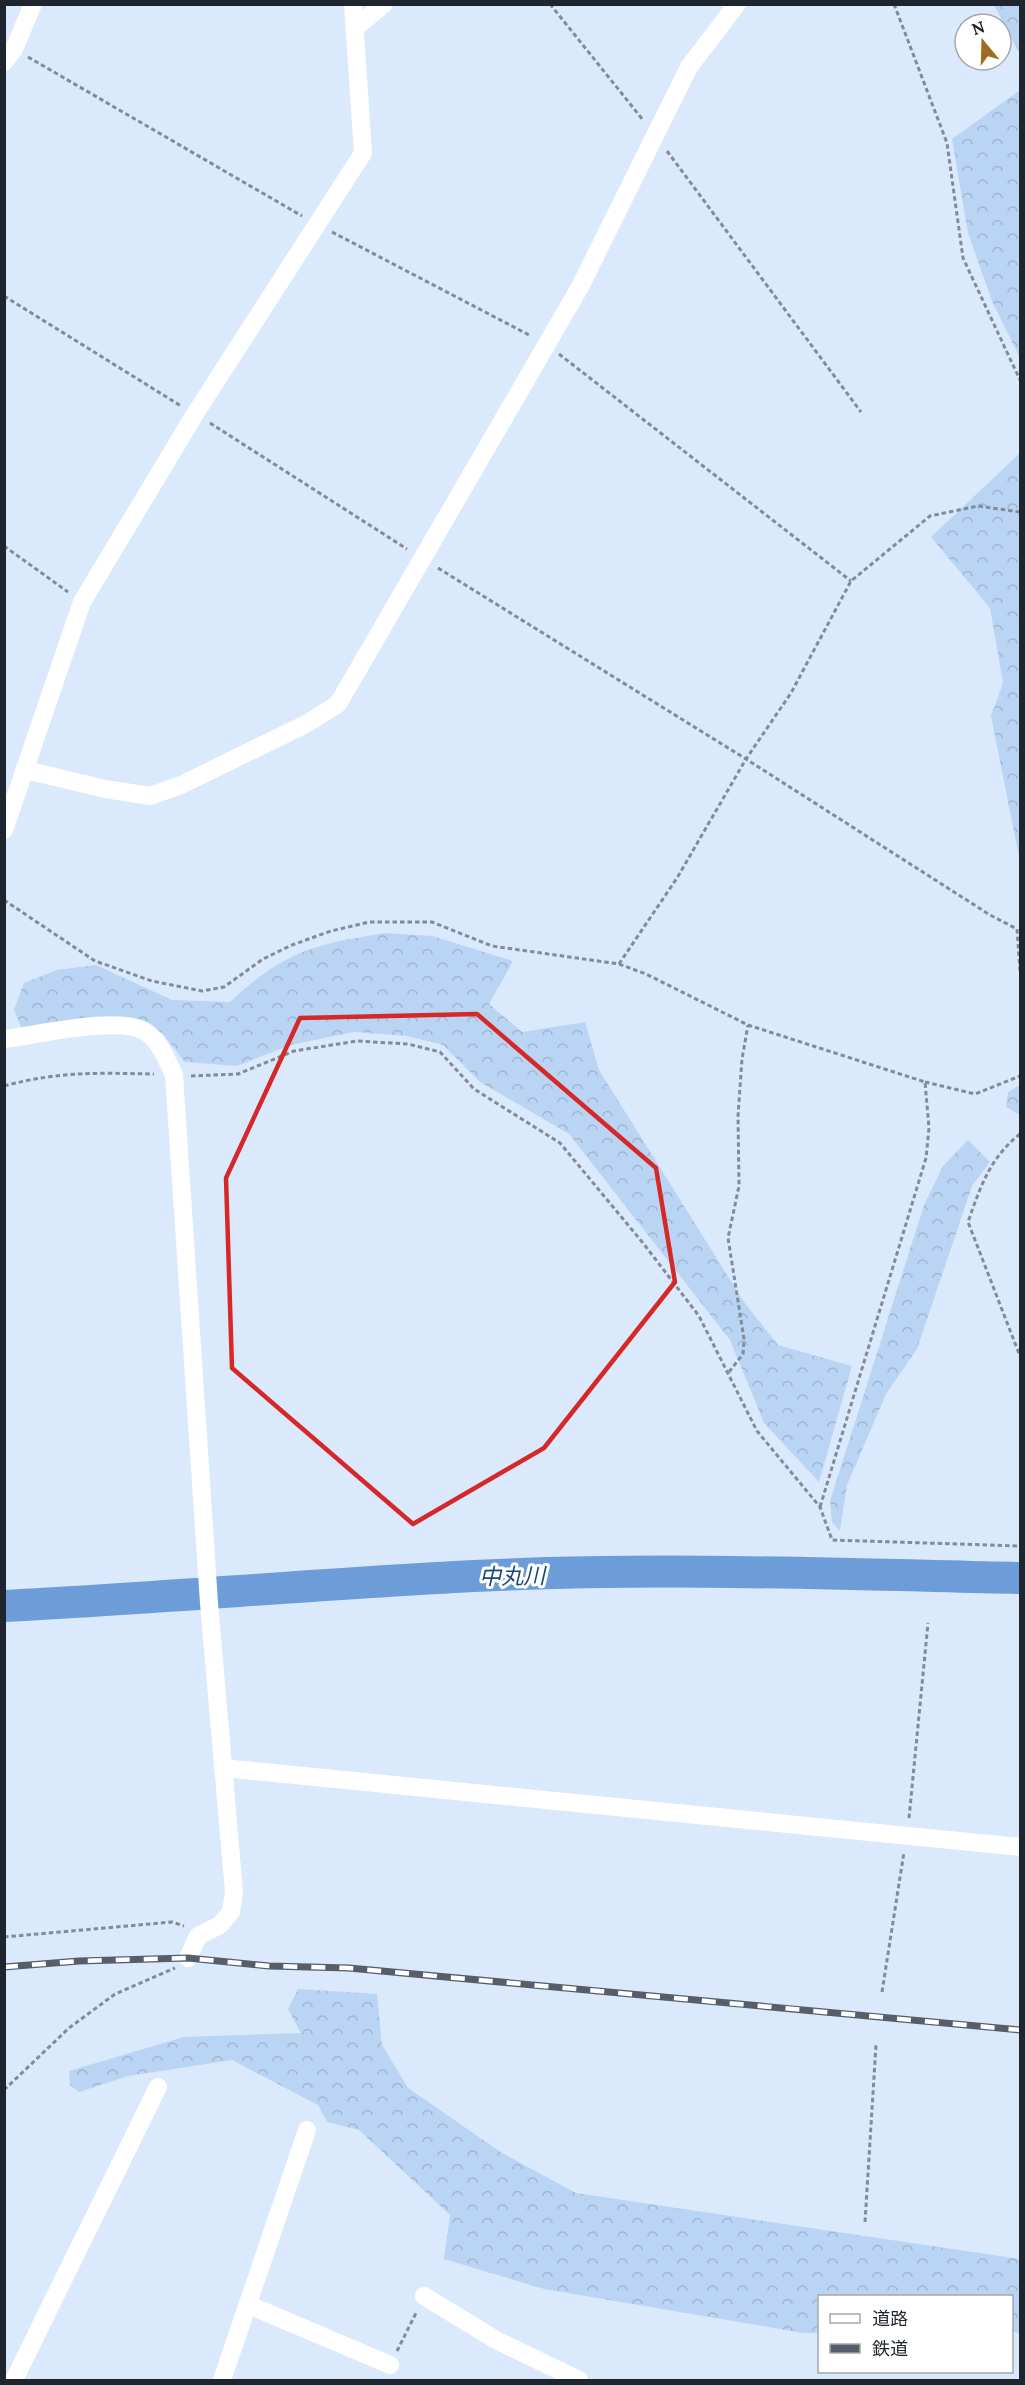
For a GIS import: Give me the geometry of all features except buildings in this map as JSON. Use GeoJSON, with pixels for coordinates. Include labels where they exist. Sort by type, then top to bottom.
{"type":"FeatureCollection","features":[{"type":"Feature","properties":{"kind":"street"},"geometry":{"type":"LineString","coordinates":[[9,56],[33,4]]}},
{"type":"Feature","properties":{"kind":"street"},"geometry":{"type":"LineString","coordinates":[[4,830],[82,602],[195,414],[315,224],[363,153],[353,4]]}},
{"type":"Feature","properties":{"kind":"street"},"geometry":{"type":"LineString","coordinates":[[355,28],[384,4]]}},
{"type":"Feature","properties":{"kind":"street"},"geometry":{"type":"LineString","coordinates":[[26,771],[105,789],[150,796],[181,785],[308,723],[338,704],[580,287],[689,67],[737,4]]}},
{"type":"Feature","properties":{"kind":"street"},"geometry":{"type":"LineString","coordinates":[[4,1040],[114,1024],[133,1025],[148,1033],[160,1048],[174,1075],[208,1595],[234,1892],[231,1912],[220,1925],[198,1936],[188,1958]]}},
{"type":"Feature","properties":{"kind":"street"},"geometry":{"type":"LineString","coordinates":[[223,1768],[1020,1847]]}},
{"type":"Feature","properties":{"kind":"street"},"geometry":{"type":"LineString","coordinates":[[14,2380],[158,2087]]}},
{"type":"Feature","properties":{"kind":"street"},"geometry":{"type":"LineString","coordinates":[[222,2380],[307,2130]]}},
{"type":"Feature","properties":{"kind":"street"},"geometry":{"type":"LineString","coordinates":[[424,2296],[496,2340],[579,2380]]}},
{"type":"Feature","properties":{"kind":"street"},"geometry":{"type":"LineString","coordinates":[[249,2305],[390,2365]]}},
{"type":"Feature","properties":{"kind":"path"},"geometry":{"type":"LineString","coordinates":[[550,4],[655,136],[861,412]]}},
{"type":"Feature","properties":{"kind":"path"},"geometry":{"type":"LineString","coordinates":[[894,4],[947,142],[963,258],[1020,380]]}},
{"type":"Feature","properties":{"kind":"path"},"geometry":{"type":"LineString","coordinates":[[9,56],[315,224],[546,344],[851,581]]}},
{"type":"Feature","properties":{"kind":"path"},"geometry":{"type":"LineString","coordinates":[[4,296],[746,759],[990,915],[1017,929],[1020,971]]}},
{"type":"Feature","properties":{"kind":"path"},"geometry":{"type":"LineString","coordinates":[[619,963],[677,878],[746,759],[791,693],[851,581],[930,516],[978,506],[1020,512]]}},
{"type":"Feature","properties":{"kind":"path"},"geometry":{"type":"LineString","coordinates":[[4,546],[82,602]]}},
{"type":"Feature","properties":{"kind":"path"},"geometry":{"type":"LineString","coordinates":[[4,900],[95,961],[152,981],[202,991],[225,987],[263,959],[292,945],[369,922],[432,922],[492,946],[619,963],[748,1025],[925,1082],[975,1095],[1020,1076]]}},
{"type":"Feature","properties":{"kind":"path"},"geometry":{"type":"LineString","coordinates":[[729,1372],[743,1354],[744,1340],[728,1238],[739,1186],[738,1116],[744,1040],[748,1025]]}},
{"type":"Feature","properties":{"kind":"path"},"geometry":{"type":"LineString","coordinates":[[4,1086],[43,1075],[75,1072],[198,1077],[238,1074],[294,1052],[357,1041],[408,1044],[440,1052],[474,1089],[560,1143],[699,1316],[757,1431],[820,1507],[832,1540],[1020,1546]]}},
{"type":"Feature","properties":{"kind":"path"},"geometry":{"type":"LineString","coordinates":[[820,1507],[926,1158],[929,1128],[925,1082]]}},
{"type":"Feature","properties":{"kind":"path"},"geometry":{"type":"LineString","coordinates":[[1020,1134],[1001,1149],[981,1186],[968,1222],[1020,1356]]}},
{"type":"Feature","properties":{"kind":"path"},"geometry":{"type":"LineString","coordinates":[[908,1823],[928,1623]]}},
{"type":"Feature","properties":{"kind":"path"},"geometry":{"type":"LineString","coordinates":[[882,1992],[905,1845]]}},
{"type":"Feature","properties":{"kind":"path"},"geometry":{"type":"LineString","coordinates":[[4,1937],[172,1922],[206,1932]]}},
{"type":"Feature","properties":{"kind":"path"},"geometry":{"type":"LineString","coordinates":[[4,2090],[69,2028],[115,1994],[173,1970],[188,1958]]}},
{"type":"Feature","properties":{"kind":"path"},"geometry":{"type":"LineString","coordinates":[[865,2222],[876,2045]]}},
{"type":"Feature","properties":{"kind":"path"},"geometry":{"type":"LineString","coordinates":[[390,2365],[424,2296]]}},
{"type":"Feature","properties":{"kind":"highlighted area"},"geometry":{"type":"Polygon","coordinates":[[[477,1014],[656,1168],[675,1282],[544,1448],[413,1524],[232,1368],[226,1178],[300,1018],[477,1014]]]}},
{"type":"Feature","properties":{"kind":"green space"},"geometry":{"type":"Polygon","coordinates":[[[994,5],[1020,5],[1020,54],[1013,41],[1013,12],[998,12],[994,5]]]}},
{"type":"Feature","properties":{"kind":"green space"},"geometry":{"type":"Polygon","coordinates":[[[1020,90],[1020,358],[992,301],[968,233],[952,139],[1020,90]]]}},
{"type":"Feature","properties":{"kind":"green space"},"geometry":{"type":"Polygon","coordinates":[[[1020,453],[1020,862],[991,716],[1003,683],[990,608],[931,537],[1020,453]]]}},
{"type":"Feature","properties":{"kind":"green space"},"geometry":{"type":"Polygon","coordinates":[[[385,933],[432,936],[513,961],[489,1004],[522,1032],[585,1022],[599,1070],[744,1302],[778,1345],[852,1366],[819,1482],[764,1423],[730,1340],[569,1134],[480,1082],[443,1045],[407,1036],[354,1032],[290,1045],[237,1066],[185,1062],[162,1033],[131,1017],[23,1031],[14,1010],[24,983],[57,970],[96,965],[172,1000],[230,1002],[267,972],[301,953],[339,941],[385,933]]]}},
{"type":"Feature","properties":{"kind":"green space"},"geometry":{"type":"Polygon","coordinates":[[[1020,1085],[1020,1115],[1006,1107],[1008,1092],[1020,1085]]]}},
{"type":"Feature","properties":{"kind":"green space"},"geometry":{"type":"Polygon","coordinates":[[[968,1140],[990,1162],[972,1186],[917,1349],[886,1394],[847,1485],[840,1531],[832,1522],[830,1501],[924,1205],[943,1166],[968,1140]]]}},
{"type":"Feature","properties":{"kind":"green space"},"geometry":{"type":"Polygon","coordinates":[[[298,1989],[377,1994],[382,2045],[408,2088],[502,2153],[576,2193],[1020,2259],[1020,2334],[1013,2331],[1013,2295],[818,2295],[818,2333],[803,2333],[544,2289],[444,2259],[450,2215],[359,2130],[327,2122],[318,2105],[232,2060],[128,2076],[79,2092],[70,2085],[69,2071],[184,2037],[301,2033],[288,2009],[298,1989]]]}},
{"type":"Feature","properties":{"kind":"waterway","name":"中丸川"},"geometry":{"type":"LineString","coordinates":[[4,1606],[542,1573],[747,1572],[1020,1578]]}},
{"type":"Feature","properties":{"kind":"railway"},"geometry":{"type":"LineString","coordinates":[[4,1967],[79,1961],[188,1958],[269,1966],[349,1968],[1020,2030]]}}]}
